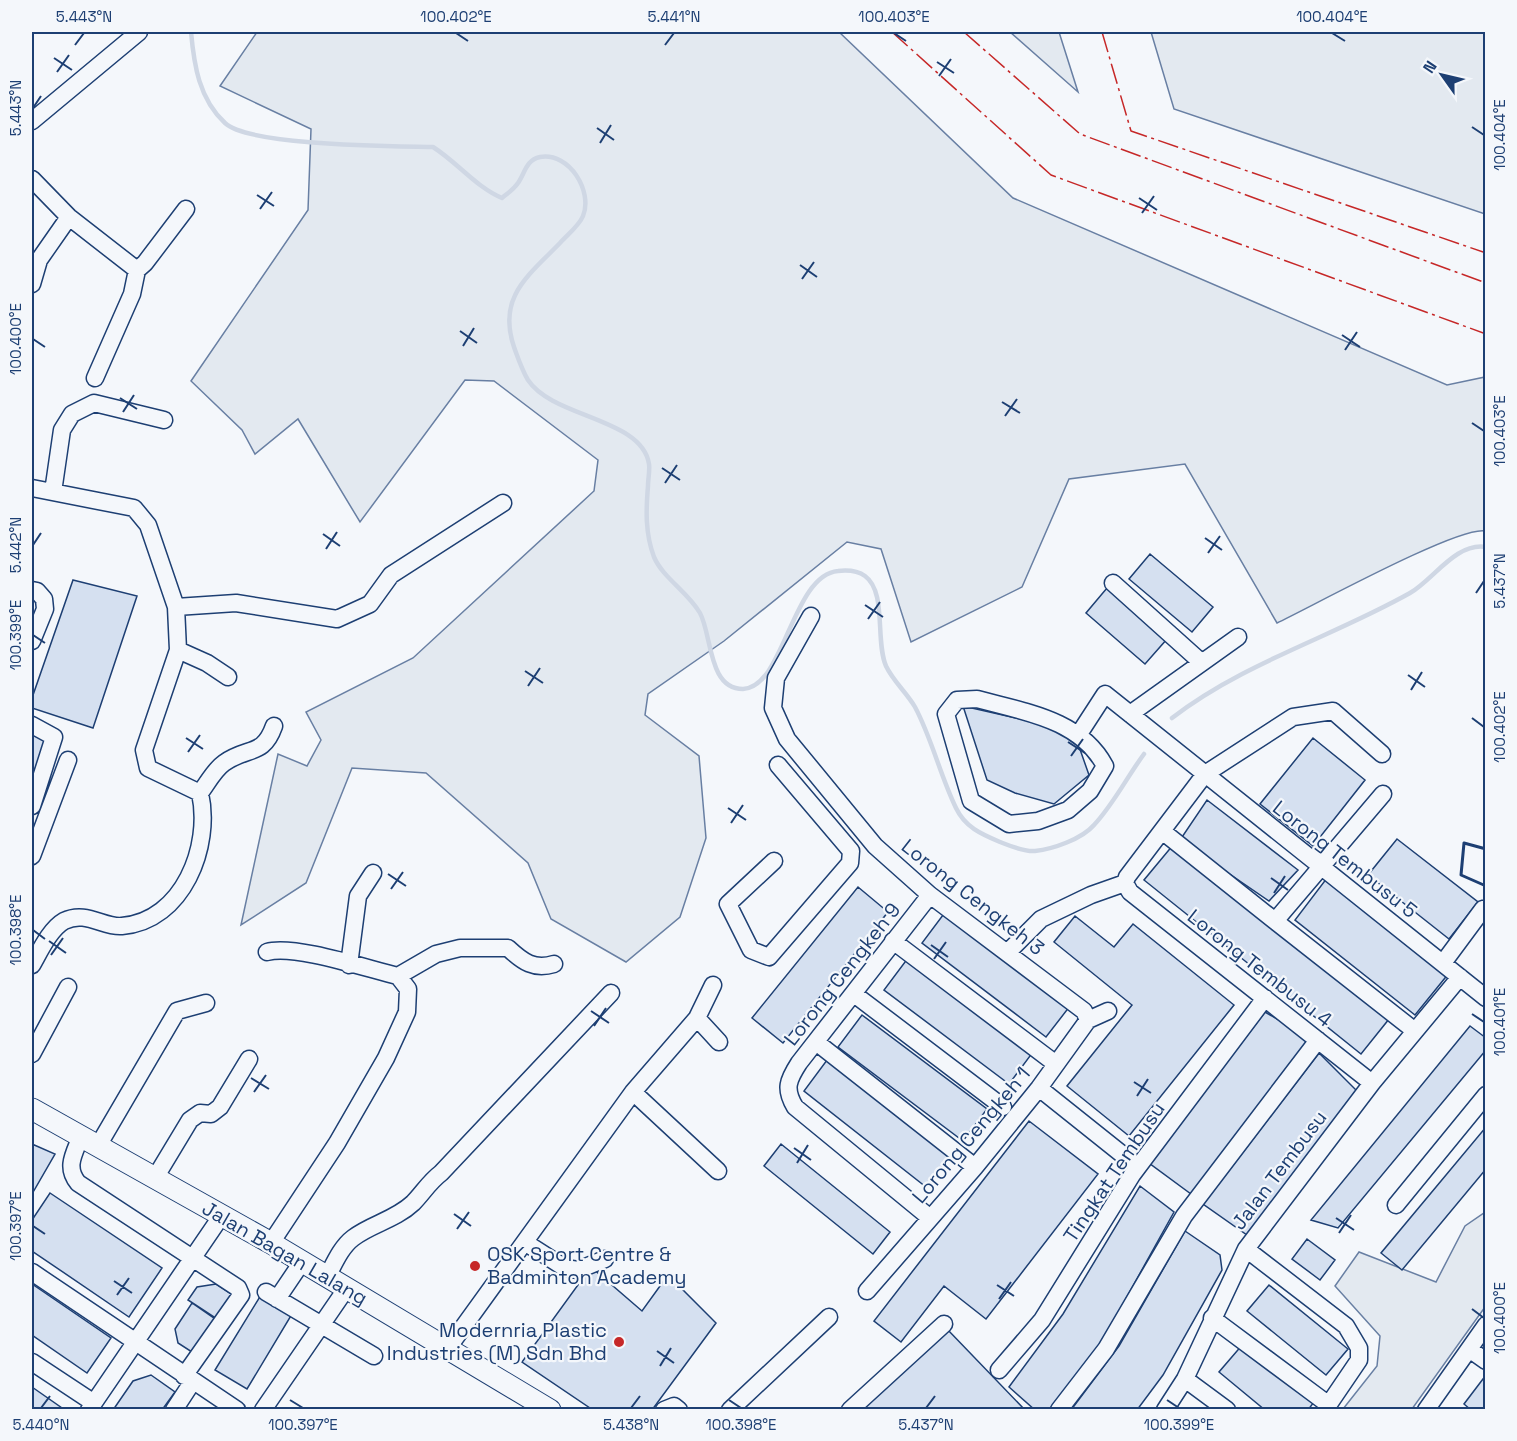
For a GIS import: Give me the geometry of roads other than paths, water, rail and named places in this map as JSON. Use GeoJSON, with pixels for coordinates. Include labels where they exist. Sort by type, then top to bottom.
{"type":"FeatureCollection","features":[{"type":"Feature","properties":{"kind":"main road","name":"Jalan Bagan Lalang"},"geometry":{"type":"LineString","coordinates":[[32,1109],[222,1215],[550,1410]]}},
{"type":"Feature","properties":{"kind":"street"},"geometry":{"type":"LineString","coordinates":[[32,121],[139,32]]}},
{"type":"Feature","properties":{"kind":"street"},"geometry":{"type":"LineString","coordinates":[[32,179],[69,217],[136,270]]}},
{"type":"Feature","properties":{"kind":"street"},"geometry":{"type":"LineString","coordinates":[[95,378],[132,294],[136,270],[145,263],[186,209]]}},
{"type":"Feature","properties":{"kind":"street"},"geometry":{"type":"LineString","coordinates":[[32,284],[39,260],[69,217]]}},
{"type":"Feature","properties":{"kind":"street"},"geometry":{"type":"LineString","coordinates":[[53,492],[62,430],[72,414],[94,403],[164,420]]}},
{"type":"Feature","properties":{"kind":"street"},"geometry":{"type":"LineString","coordinates":[[32,488],[134,508],[148,525],[176,607],[178,650],[144,750],[148,768],[200,794],[205,814],[200,851],[183,886],[165,910],[144,922],[120,927],[86,918],[64,921],[46,940],[32,965]]}},
{"type":"Feature","properties":{"kind":"street"},"geometry":{"type":"LineString","coordinates":[[176,607],[236,603],[337,619],[370,604],[392,575],[503,502]]}},
{"type":"Feature","properties":{"kind":"street"},"geometry":{"type":"LineString","coordinates":[[1113,583],[1201,662]]}},
{"type":"Feature","properties":{"kind":"street"},"geometry":{"type":"LineString","coordinates":[[32,590],[37,591],[44,599],[45,609],[32,641]]}},
{"type":"Feature","properties":{"kind":"street","name":"Lorong Cengkeh 3"},"geometry":{"type":"LineString","coordinates":[[811,616],[776,678],[773,708],[787,739],[875,846],[930,895],[1009,951],[1084,1011],[1088,1020]]}},
{"type":"Feature","properties":{"kind":"street"},"geometry":{"type":"LineString","coordinates":[[1130,714],[1238,637]]}},
{"type":"Feature","properties":{"kind":"street"},"geometry":{"type":"LineString","coordinates":[[178,650],[207,663],[228,677]]}},
{"type":"Feature","properties":{"kind":"street","name":"Lorong Tembusu 5"},"geometry":{"type":"LineString","coordinates":[[1079,735],[1105,694],[1485,998]]}},
{"type":"Feature","properties":{"kind":"street"},"geometry":{"type":"LineString","coordinates":[[957,699],[977,699],[1034,714],[1063,725],[1079,735],[1097,750],[1105,766],[1090,791],[1068,810],[1038,821],[1009,824],[971,801],[946,714],[957,699]]}},
{"type":"Feature","properties":{"kind":"street"},"geometry":{"type":"LineString","coordinates":[[1009,951],[1041,920],[1091,895],[1125,883],[1127,877],[1205,774],[1293,717],[1333,711],[1382,754]]}},
{"type":"Feature","properties":{"kind":"street"},"geometry":{"type":"LineString","coordinates":[[32,725],[54,737],[32,806]]}},
{"type":"Feature","properties":{"kind":"street"},"geometry":{"type":"LineString","coordinates":[[200,794],[222,765],[243,752],[263,747],[269,741],[274,726]]}},
{"type":"Feature","properties":{"kind":"street"},"geometry":{"type":"LineString","coordinates":[[32,856],[68,760]]}},
{"type":"Feature","properties":{"kind":"street"},"geometry":{"type":"LineString","coordinates":[[774,861],[728,904],[751,950],[769,957],[850,863],[851,851],[778,765]]}},
{"type":"Feature","properties":{"kind":"street"},"geometry":{"type":"LineString","coordinates":[[1275,921],[1383,794]]}},
{"type":"Feature","properties":{"kind":"street"},"geometry":{"type":"LineString","coordinates":[[820,816],[837,801]]}},
{"type":"Feature","properties":{"kind":"street"},"geometry":{"type":"LineString","coordinates":[[1162,831],[1415,1031]]}},
{"type":"Feature","properties":{"kind":"street"},"geometry":{"type":"LineString","coordinates":[[349,965],[358,896],[373,873]]}},
{"type":"Feature","properties":{"kind":"street","name":"Lorong Tembusu 4"},"geometry":{"type":"LineString","coordinates":[[1125,883],[1130,892],[1372,1083]]}},
{"type":"Feature","properties":{"kind":"street","name":"Lorong Cengkeh 9"},"geometry":{"type":"LineString","coordinates":[[929,1217],[795,1107],[787,1091],[787,1081],[930,895]]}},
{"type":"Feature","properties":{"kind":"street"},"geometry":{"type":"LineString","coordinates":[[1443,963],[1483,909]]}},
{"type":"Feature","properties":{"kind":"street"},"geometry":{"type":"LineString","coordinates":[[893,941],[1056,1064]]}},
{"type":"Feature","properties":{"kind":"street"},"geometry":{"type":"LineString","coordinates":[[398,976],[436,954],[460,948],[508,948],[523,961],[541,968],[554,964]]}},
{"type":"Feature","properties":{"kind":"street"},"geometry":{"type":"LineString","coordinates":[[267,952],[278,949],[398,976],[408,988],[407,1012],[386,1058],[337,1143],[271,1244]]}},
{"type":"Feature","properties":{"kind":"street","name":"Jalan Tembusu"},"geometry":{"type":"LineString","coordinates":[[1165,1410],[1185,1379],[1246,1249],[1372,1083],[1460,977]]}},
{"type":"Feature","properties":{"kind":"street"},"geometry":{"type":"LineString","coordinates":[[448,1348],[633,1092],[697,1018],[713,985]]}},
{"type":"Feature","properties":{"kind":"street"},"geometry":{"type":"LineString","coordinates":[[32,1054],[69,987]]}},
{"type":"Feature","properties":{"kind":"street"},"geometry":{"type":"LineString","coordinates":[[327,1277],[340,1253],[352,1239],[393,1218],[414,1203],[428,1183],[441,1173],[611,993]]}},
{"type":"Feature","properties":{"kind":"street"},"geometry":{"type":"LineString","coordinates":[[854,994],[1003,1107]]}},
{"type":"Feature","properties":{"kind":"street","name":"Tingkat Tembusu"},"geometry":{"type":"LineString","coordinates":[[999,1370],[1042,1320],[1138,1167],[1265,998]]}},
{"type":"Feature","properties":{"kind":"street"},"geometry":{"type":"LineString","coordinates":[[174,1410],[189,1379],[241,1295],[238,1288],[78,1183],[71,1175],[70,1167],[177,1011],[206,1003]]}},
{"type":"Feature","properties":{"kind":"street","name":"Lorong Cengkeh 1"},"geometry":{"type":"LineString","coordinates":[[867,1290],[975,1167],[1039,1088],[1088,1020],[1108,1011]]}},
{"type":"Feature","properties":{"kind":"street"},"geometry":{"type":"LineString","coordinates":[[697,1018],[719,1042]]}},
{"type":"Feature","properties":{"kind":"street"},"geometry":{"type":"LineString","coordinates":[[1059,1410],[1106,1349],[1184,1216],[1318,1040]]}},
{"type":"Feature","properties":{"kind":"street"},"geometry":{"type":"LineString","coordinates":[[816,1042],[975,1167]]}},
{"type":"Feature","properties":{"kind":"street"},"geometry":{"type":"LineString","coordinates":[[155,1178],[190,1120],[200,1113],[211,1113],[220,1107],[249,1059]]}},
{"type":"Feature","properties":{"kind":"street"},"geometry":{"type":"LineString","coordinates":[[1039,1088],[1138,1167]]}},
{"type":"Feature","properties":{"kind":"street"},"geometry":{"type":"LineString","coordinates":[[633,1092],[718,1171]]}},
{"type":"Feature","properties":{"kind":"street"},"geometry":{"type":"LineString","coordinates":[[1396,1205],[1485,1095]]}},
{"type":"Feature","properties":{"kind":"street"},"geometry":{"type":"LineString","coordinates":[[32,1362],[91,1406],[222,1215]]}},
{"type":"Feature","properties":{"kind":"street"},"geometry":{"type":"LineString","coordinates":[[526,1243],[566,1268],[578,1270],[605,1259]]}},
{"type":"Feature","properties":{"kind":"street"},"geometry":{"type":"LineString","coordinates":[[1212,1318],[1327,1407],[1359,1360],[1359,1348],[1346,1326],[1246,1249]]}},
{"type":"Feature","properties":{"kind":"street"},"geometry":{"type":"LineString","coordinates":[[302,1262],[271,1296],[374,1356]]}},
{"type":"Feature","properties":{"kind":"street"},"geometry":{"type":"LineString","coordinates":[[32,1272],[237,1410]]}},
{"type":"Feature","properties":{"kind":"street"},"geometry":{"type":"LineString","coordinates":[[263,1410],[346,1289]]}},
{"type":"Feature","properties":{"kind":"street"},"geometry":{"type":"LineString","coordinates":[[730,1410],[829,1317]]}},
{"type":"Feature","properties":{"kind":"street"},"geometry":{"type":"LineString","coordinates":[[850,1410],[944,1324]]}},
{"type":"Feature","properties":{"kind":"street"},"geometry":{"type":"LineString","coordinates":[[1427,1409],[1485,1325]]}},
{"type":"Feature","properties":{"kind":"street"},"geometry":{"type":"LineString","coordinates":[[1469,1349],[1485,1362]]}},
{"type":"Feature","properties":{"kind":"street"},"geometry":{"type":"LineString","coordinates":[[1185,1379],[1227,1410]]}},
{"type":"Feature","properties":{"kind":"street"},"geometry":{"type":"LineString","coordinates":[[664,1410],[674,1406],[679,1410]]}},
{"type":"Feature","properties":{"kind":"waterway"},"geometry":{"type":"LineString","coordinates":[[191,32],[199,81],[209,103],[225,123],[239,131],[324,143],[433,147],[484,188],[502,198],[511,191],[535,159],[551,157],[569,167],[582,185],[585,196],[583,216],[576,227],[537,266],[519,289],[510,314],[510,330],[514,347],[528,380],[540,393],[556,403],[614,427],[631,437],[643,449],[649,464],[647,522],[654,557],[663,572],[689,598],[700,613],[717,671],[732,687],[743,689],[757,684],[769,671],[799,610],[810,591],[822,577],[838,571],[852,571],[865,576],[872,583],[876,593],[881,644],[886,666],[915,707],[956,808],[974,829],[1000,842],[1026,851],[1042,850],[1067,843],[1089,830],[1101,817],[1144,754]]}},
{"type":"Feature","properties":{"kind":"waterway"},"geometry":{"type":"LineString","coordinates":[[1172,718],[1228,681],[1410,593],[1445,563],[1465,550],[1486,547]]}},
{"type":"Feature","properties":{"kind":"place","name":"OSK Sport Centre & Badminton Academy"},"geometry":{"type":"Point","coordinates":[475,1266]}},
{"type":"Feature","properties":{"kind":"place","name":"Modernria Plastic Industries (M) Sdn Bhd"},"geometry":{"type":"Point","coordinates":[619,1342]}}]}
